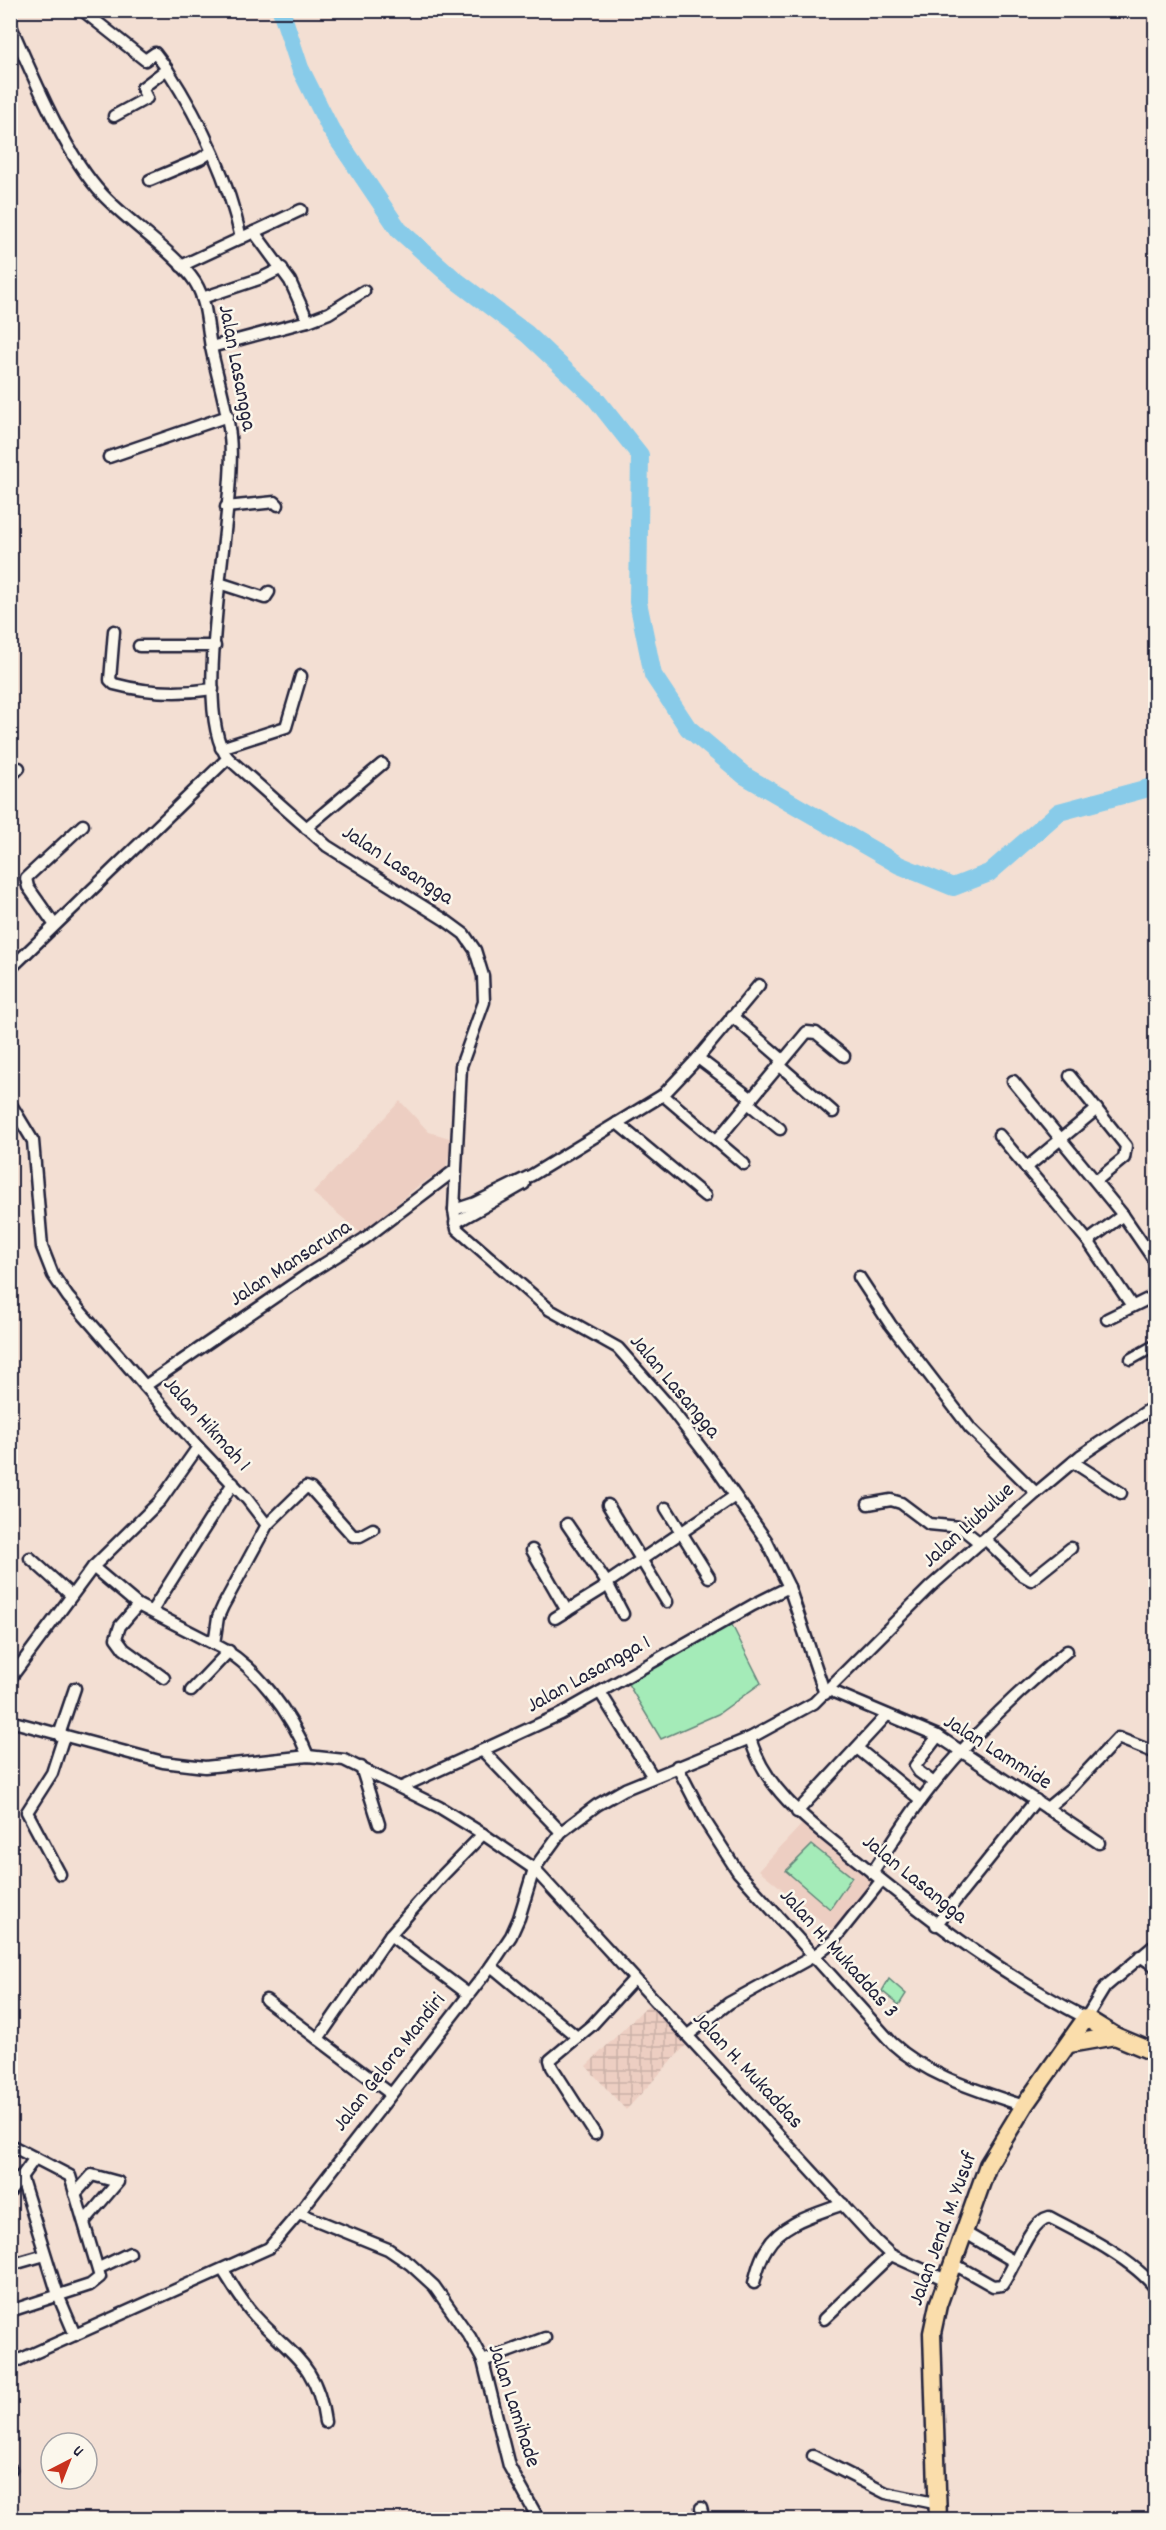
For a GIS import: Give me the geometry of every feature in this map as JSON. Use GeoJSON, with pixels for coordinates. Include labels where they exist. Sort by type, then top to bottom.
{"type":"FeatureCollection","features":[{"type":"Feature","properties":{"kind":"highway"},"geometry":{"type":"LineString","coordinates":[[1086,2018],[1115,2036],[1155,2052]]}},
{"type":"Feature","properties":{"kind":"highway","name":"Jalan Jend. M. Yusuf"},"geometry":{"type":"LineString","coordinates":[[939,2512],[933,2416],[932,2333],[946,2280],[954,2264],[988,2165],[1024,2106],[1086,2018]]}},
{"type":"Feature","properties":{"kind":"highway"},"geometry":{"type":"LineString","coordinates":[[1069,2044],[1115,2036]]}},
{"type":"Feature","properties":{"kind":"street"},"geometry":{"type":"LineString","coordinates":[[82,10],[145,60],[155,52],[167,69],[187,100],[233,201],[241,238]]}},
{"type":"Feature","properties":{"kind":"street","name":"Jalan Lasangga"},"geometry":{"type":"LineString","coordinates":[[10,24],[33,77],[86,173],[102,194],[194,280],[202,298],[228,416],[231,454],[219,583],[213,689],[214,717],[220,748],[228,758],[306,828],[345,858],[459,930],[475,950],[483,976],[484,1002],[461,1066],[455,1170],[455,1223],[461,1235],[543,1305],[604,1338],[623,1353],[668,1405],[766,1540],[789,1587],[827,1692]]}},
{"type":"Feature","properties":{"kind":"street"},"geometry":{"type":"LineString","coordinates":[[114,116],[147,98],[142,88],[167,69]]}},
{"type":"Feature","properties":{"kind":"street"},"geometry":{"type":"LineString","coordinates":[[150,180],[211,152]]}},
{"type":"Feature","properties":{"kind":"street"},"geometry":{"type":"LineString","coordinates":[[181,266],[301,210]]}},
{"type":"Feature","properties":{"kind":"street"},"geometry":{"type":"LineString","coordinates":[[254,232],[282,268],[308,321]]}},
{"type":"Feature","properties":{"kind":"street"},"geometry":{"type":"LineString","coordinates":[[202,298],[262,278],[282,268]]}},
{"type":"Feature","properties":{"kind":"street"},"geometry":{"type":"LineString","coordinates":[[211,347],[308,321],[329,313],[364,291]]}},
{"type":"Feature","properties":{"kind":"street"},"geometry":{"type":"LineString","coordinates":[[109,457],[228,416]]}},
{"type":"Feature","properties":{"kind":"street"},"geometry":{"type":"LineString","coordinates":[[226,507],[275,502],[278,505]]}},
{"type":"Feature","properties":{"kind":"street"},"geometry":{"type":"LineString","coordinates":[[219,583],[266,598],[269,592]]}},
{"type":"Feature","properties":{"kind":"street"},"geometry":{"type":"LineString","coordinates":[[114,631],[110,680],[114,684],[159,692],[186,693],[213,689]]}},
{"type":"Feature","properties":{"kind":"street"},"geometry":{"type":"LineString","coordinates":[[139,646],[215,646]]}},
{"type":"Feature","properties":{"kind":"street"},"geometry":{"type":"LineString","coordinates":[[220,748],[286,727],[301,676]]}},
{"type":"Feature","properties":{"kind":"street"},"geometry":{"type":"LineString","coordinates":[[10,969],[54,924],[143,843],[228,758]]}},
{"type":"Feature","properties":{"kind":"street"},"geometry":{"type":"LineString","coordinates":[[306,828],[382,764]]}},
{"type":"Feature","properties":{"kind":"street"},"geometry":{"type":"LineString","coordinates":[[10,777],[19,768]]}},
{"type":"Feature","properties":{"kind":"street"},"geometry":{"type":"LineString","coordinates":[[54,924],[28,887],[26,878],[83,825]]}},
{"type":"Feature","properties":{"kind":"street"},"geometry":{"type":"LineString","coordinates":[[454,1210],[475,1203],[532,1175],[663,1095],[698,1058],[759,985]]}},
{"type":"Feature","properties":{"kind":"street"},"geometry":{"type":"LineString","coordinates":[[732,1016],[833,1112]]}},
{"type":"Feature","properties":{"kind":"street"},"geometry":{"type":"LineString","coordinates":[[718,1140],[804,1035],[812,1031],[844,1056]]}},
{"type":"Feature","properties":{"kind":"street"},"geometry":{"type":"LineString","coordinates":[[698,1058],[780,1129]]}},
{"type":"Feature","properties":{"kind":"street"},"geometry":{"type":"LineString","coordinates":[[1070,1076],[1126,1148],[1124,1158],[1096,1181]]}},
{"type":"Feature","properties":{"kind":"street"},"geometry":{"type":"LineString","coordinates":[[1013,1081],[1123,1215],[1155,1263]]}},
{"type":"Feature","properties":{"kind":"street"},"geometry":{"type":"LineString","coordinates":[[663,1095],[744,1164]]}},
{"type":"Feature","properties":{"kind":"street","name":"Jalan Hikmah 1"},"geometry":{"type":"LineString","coordinates":[[10,1103],[33,1141],[39,1227],[48,1265],[68,1297],[198,1447],[233,1483],[267,1525]]}},
{"type":"Feature","properties":{"kind":"street"},"geometry":{"type":"LineString","coordinates":[[1026,1168],[1097,1109]]}},
{"type":"Feature","properties":{"kind":"street"},"geometry":{"type":"LineString","coordinates":[[617,1122],[705,1196]]}},
{"type":"Feature","properties":{"kind":"street"},"geometry":{"type":"LineString","coordinates":[[999,1135],[1088,1241],[1132,1306]]}},
{"type":"Feature","properties":{"kind":"street","name":"Jalan Mansaruna"},"geometry":{"type":"LineString","coordinates":[[145,1386],[311,1272],[364,1239],[455,1170]]}},
{"type":"Feature","properties":{"kind":"street"},"geometry":{"type":"LineString","coordinates":[[455,1223],[523,1185],[532,1175]]}},
{"type":"Feature","properties":{"kind":"street"},"geometry":{"type":"LineString","coordinates":[[1088,1241],[1123,1215]]}},
{"type":"Feature","properties":{"kind":"street"},"geometry":{"type":"LineString","coordinates":[[859,1277],[890,1324],[970,1428],[1036,1492]]}},
{"type":"Feature","properties":{"kind":"street"},"geometry":{"type":"LineString","coordinates":[[1107,1319],[1155,1295]]}},
{"type":"Feature","properties":{"kind":"street"},"geometry":{"type":"LineString","coordinates":[[1131,1359],[1155,1345]]}},
{"type":"Feature","properties":{"kind":"street","name":"Jalan Liubulue"},"geometry":{"type":"LineString","coordinates":[[750,1738],[790,1717],[827,1692],[930,1587],[1036,1492],[1155,1405]]}},
{"type":"Feature","properties":{"kind":"street"},"geometry":{"type":"LineString","coordinates":[[10,1679],[93,1567],[160,1501],[198,1447]]}},
{"type":"Feature","properties":{"kind":"street"},"geometry":{"type":"LineString","coordinates":[[1074,1462],[1121,1493]]}},
{"type":"Feature","properties":{"kind":"street"},"geometry":{"type":"LineString","coordinates":[[152,1611],[233,1483]]}},
{"type":"Feature","properties":{"kind":"street"},"geometry":{"type":"LineString","coordinates":[[214,1644],[218,1617],[267,1525],[306,1487],[311,1489],[353,1536],[360,1536],[373,1529]]}},
{"type":"Feature","properties":{"kind":"street"},"geometry":{"type":"LineString","coordinates":[[555,1618],[602,1589],[607,1583],[735,1496]]}},
{"type":"Feature","properties":{"kind":"street"},"geometry":{"type":"LineString","coordinates":[[868,1504],[887,1500],[902,1503],[929,1524],[960,1527],[982,1541],[1031,1580],[1071,1548]]}},
{"type":"Feature","properties":{"kind":"street"},"geometry":{"type":"LineString","coordinates":[[608,1505],[668,1602]]}},
{"type":"Feature","properties":{"kind":"street"},"geometry":{"type":"LineString","coordinates":[[666,1508],[709,1577]]}},
{"type":"Feature","properties":{"kind":"street"},"geometry":{"type":"LineString","coordinates":[[567,1524],[607,1583],[623,1614]]}},
{"type":"Feature","properties":{"kind":"street"},"geometry":{"type":"LineString","coordinates":[[532,1550],[567,1611]]}},
{"type":"Feature","properties":{"kind":"street"},"geometry":{"type":"LineString","coordinates":[[30,1558],[71,1595]]}},
{"type":"Feature","properties":{"kind":"street"},"geometry":{"type":"LineString","coordinates":[[93,1567],[138,1605],[229,1651],[252,1671],[293,1723],[308,1756]]}},
{"type":"Feature","properties":{"kind":"street","name":"Jalan Lasangga 1"},"geometry":{"type":"LineString","coordinates":[[402,1787],[530,1730],[789,1587]]}},
{"type":"Feature","properties":{"kind":"street"},"geometry":{"type":"LineString","coordinates":[[138,1605],[120,1626],[116,1638],[124,1649],[164,1678]]}},
{"type":"Feature","properties":{"kind":"street"},"geometry":{"type":"LineString","coordinates":[[191,1691],[229,1651]]}},
{"type":"Feature","properties":{"kind":"street"},"geometry":{"type":"LineString","coordinates":[[872,1873],[921,1800],[962,1750],[1011,1700],[1067,1651]]}},
{"type":"Feature","properties":{"kind":"street"},"geometry":{"type":"LineString","coordinates":[[60,1874],[27,1812],[52,1773],[75,1688]]}},
{"type":"Feature","properties":{"kind":"street"},"geometry":{"type":"LineString","coordinates":[[600,1692],[653,1777]]}},
{"type":"Feature","properties":{"kind":"street","name":"Jalan Lammide"},"geometry":{"type":"LineString","coordinates":[[827,1692],[938,1736],[1047,1808],[1071,1788],[1118,1738],[1155,1753]]}},
{"type":"Feature","properties":{"kind":"street"},"geometry":{"type":"LineString","coordinates":[[797,1812],[886,1715]]}},
{"type":"Feature","properties":{"kind":"street","name":"Jalan H. Mukaddas"},"geometry":{"type":"LineString","coordinates":[[10,1721],[163,1762],[186,1766],[205,1767],[308,1756],[344,1760],[402,1787],[483,1834],[534,1869],[891,2255],[946,2280]]}},
{"type":"Feature","properties":{"kind":"street"},"geometry":{"type":"LineString","coordinates":[[934,1783],[919,1772],[915,1766],[938,1736]]}},
{"type":"Feature","properties":{"kind":"street","name":"Jalan Lasangga"},"geometry":{"type":"LineString","coordinates":[[750,1738],[755,1754],[769,1779],[797,1812],[936,1924],[1029,1989],[1086,2018]]}},
{"type":"Feature","properties":{"kind":"street","name":"Jalan Gelora Mandiri"},"geometry":{"type":"LineString","coordinates":[[10,2364],[75,2336],[118,2314],[223,2270],[269,2247],[299,2213],[491,1966],[515,1927],[534,1869],[561,1832],[597,1805],[653,1777],[750,1738]]}},
{"type":"Feature","properties":{"kind":"street"},"geometry":{"type":"LineString","coordinates":[[857,1748],[921,1800]]}},
{"type":"Feature","properties":{"kind":"street"},"geometry":{"type":"LineString","coordinates":[[483,1751],[561,1832]]}},
{"type":"Feature","properties":{"kind":"street","name":"Jalan H. Mukaddas 3"},"geometry":{"type":"LineString","coordinates":[[676,1766],[706,1824],[738,1872],[874,2025],[907,2057],[934,2073],[1024,2106]]}},
{"type":"Feature","properties":{"kind":"street"},"geometry":{"type":"LineString","coordinates":[[361,1767],[379,1824]]}},
{"type":"Feature","properties":{"kind":"street"},"geometry":{"type":"LineString","coordinates":[[936,1924],[1036,1800]]}},
{"type":"Feature","properties":{"kind":"street"},"geometry":{"type":"LineString","coordinates":[[1047,1808],[1099,1843]]}},
{"type":"Feature","properties":{"kind":"street"},"geometry":{"type":"LineString","coordinates":[[318,2039],[390,1935],[483,1834]]}},
{"type":"Feature","properties":{"kind":"street"},"geometry":{"type":"LineString","coordinates":[[688,2034],[729,2003],[814,1956],[845,1927],[881,1881]]}},
{"type":"Feature","properties":{"kind":"street"},"geometry":{"type":"LineString","coordinates":[[390,1935],[468,1994]]}},
{"type":"Feature","properties":{"kind":"street"},"geometry":{"type":"LineString","coordinates":[[1086,2018],[1105,1986],[1155,1944]]}},
{"type":"Feature","properties":{"kind":"street"},"geometry":{"type":"LineString","coordinates":[[1140,1956],[1155,1967]]}},
{"type":"Feature","properties":{"kind":"street"},"geometry":{"type":"LineString","coordinates":[[491,1966],[577,2037]]}},
{"type":"Feature","properties":{"kind":"street"},"geometry":{"type":"LineString","coordinates":[[595,2134],[550,2063],[550,2057],[577,2037],[634,1979]]}},
{"type":"Feature","properties":{"kind":"street"},"geometry":{"type":"LineString","coordinates":[[266,2000],[391,2094]]}},
{"type":"Feature","properties":{"kind":"street"},"geometry":{"type":"LineString","coordinates":[[10,2145],[70,2176],[100,2277],[95,2283],[10,2311]]}},
{"type":"Feature","properties":{"kind":"street"},"geometry":{"type":"LineString","coordinates":[[10,2192],[35,2158]]}},
{"type":"Feature","properties":{"kind":"street"},"geometry":{"type":"LineString","coordinates":[[75,2194],[92,2175],[118,2182],[84,2222]]}},
{"type":"Feature","properties":{"kind":"street"},"geometry":{"type":"LineString","coordinates":[[21,2176],[58,2295],[75,2336]]}},
{"type":"Feature","properties":{"kind":"street"},"geometry":{"type":"LineString","coordinates":[[753,2283],[766,2248],[781,2232],[807,2217],[843,2204]]}},
{"type":"Feature","properties":{"kind":"street","name":"Jalan Lamihade"},"geometry":{"type":"LineString","coordinates":[[299,2213],[361,2236],[410,2264],[434,2286],[483,2361],[509,2466],[539,2520]]}},
{"type":"Feature","properties":{"kind":"street"},"geometry":{"type":"LineString","coordinates":[[954,2264],[996,2287],[1002,2285],[1034,2229],[1041,2221],[1049,2217],[1095,2240],[1142,2275],[1155,2289]]}},
{"type":"Feature","properties":{"kind":"street"},"geometry":{"type":"LineString","coordinates":[[964,2232],[1015,2262]]}},
{"type":"Feature","properties":{"kind":"street"},"geometry":{"type":"LineString","coordinates":[[99,2268],[130,2253]]}},
{"type":"Feature","properties":{"kind":"street"},"geometry":{"type":"LineString","coordinates":[[10,2265],[45,2255]]}},
{"type":"Feature","properties":{"kind":"street"},"geometry":{"type":"LineString","coordinates":[[824,2319],[891,2255]]}},
{"type":"Feature","properties":{"kind":"street"},"geometry":{"type":"LineString","coordinates":[[223,2270],[256,2317],[284,2342],[310,2373],[318,2386],[325,2422]]}},
{"type":"Feature","properties":{"kind":"street"},"geometry":{"type":"LineString","coordinates":[[483,2361],[545,2338]]}},
{"type":"Feature","properties":{"kind":"street"},"geometry":{"type":"LineString","coordinates":[[813,2456],[886,2493],[939,2512]]}},
{"type":"Feature","properties":{"kind":"street"},"geometry":{"type":"LineString","coordinates":[[701,2508],[704,2520]]}},
{"type":"Feature","properties":{"kind":"shaded area"},"geometry":{"type":"Polygon","coordinates":[[[400,1101],[429,1132],[453,1139],[446,1168],[418,1186],[362,1234],[313,1193],[400,1101]]]}},
{"type":"Feature","properties":{"kind":"shaded area"},"geometry":{"type":"Polygon","coordinates":[[[804,1822],[878,1881],[836,1933],[759,1870],[804,1822]]]}},
{"type":"Feature","properties":{"kind":"shaded area"},"geometry":{"type":"Polygon","coordinates":[[[651,2002],[688,2043],[626,2110],[586,2066],[651,2002]]]}},
{"type":"Feature","properties":{"kind":"green space"},"geometry":{"type":"Polygon","coordinates":[[[731,1623],[761,1683],[718,1714],[661,1739],[628,1684],[731,1623]]]}},
{"type":"Feature","properties":{"kind":"green space"},"geometry":{"type":"Polygon","coordinates":[[[812,1845],[852,1877],[830,1909],[786,1871],[812,1845]]]}},
{"type":"Feature","properties":{"kind":"green space"},"geometry":{"type":"Polygon","coordinates":[[[889,1979],[906,1994],[899,2005],[882,1991],[889,1979]]]}},
{"type":"Feature","properties":{"kind":"waterway"},"geometry":{"type":"LineString","coordinates":[[281,10],[300,68],[330,128],[399,230],[454,279],[527,334],[595,398],[640,455],[638,602],[653,675],[688,728],[745,776],[899,865],[953,887],[989,873],[1059,812],[1156,786]]}}]}
